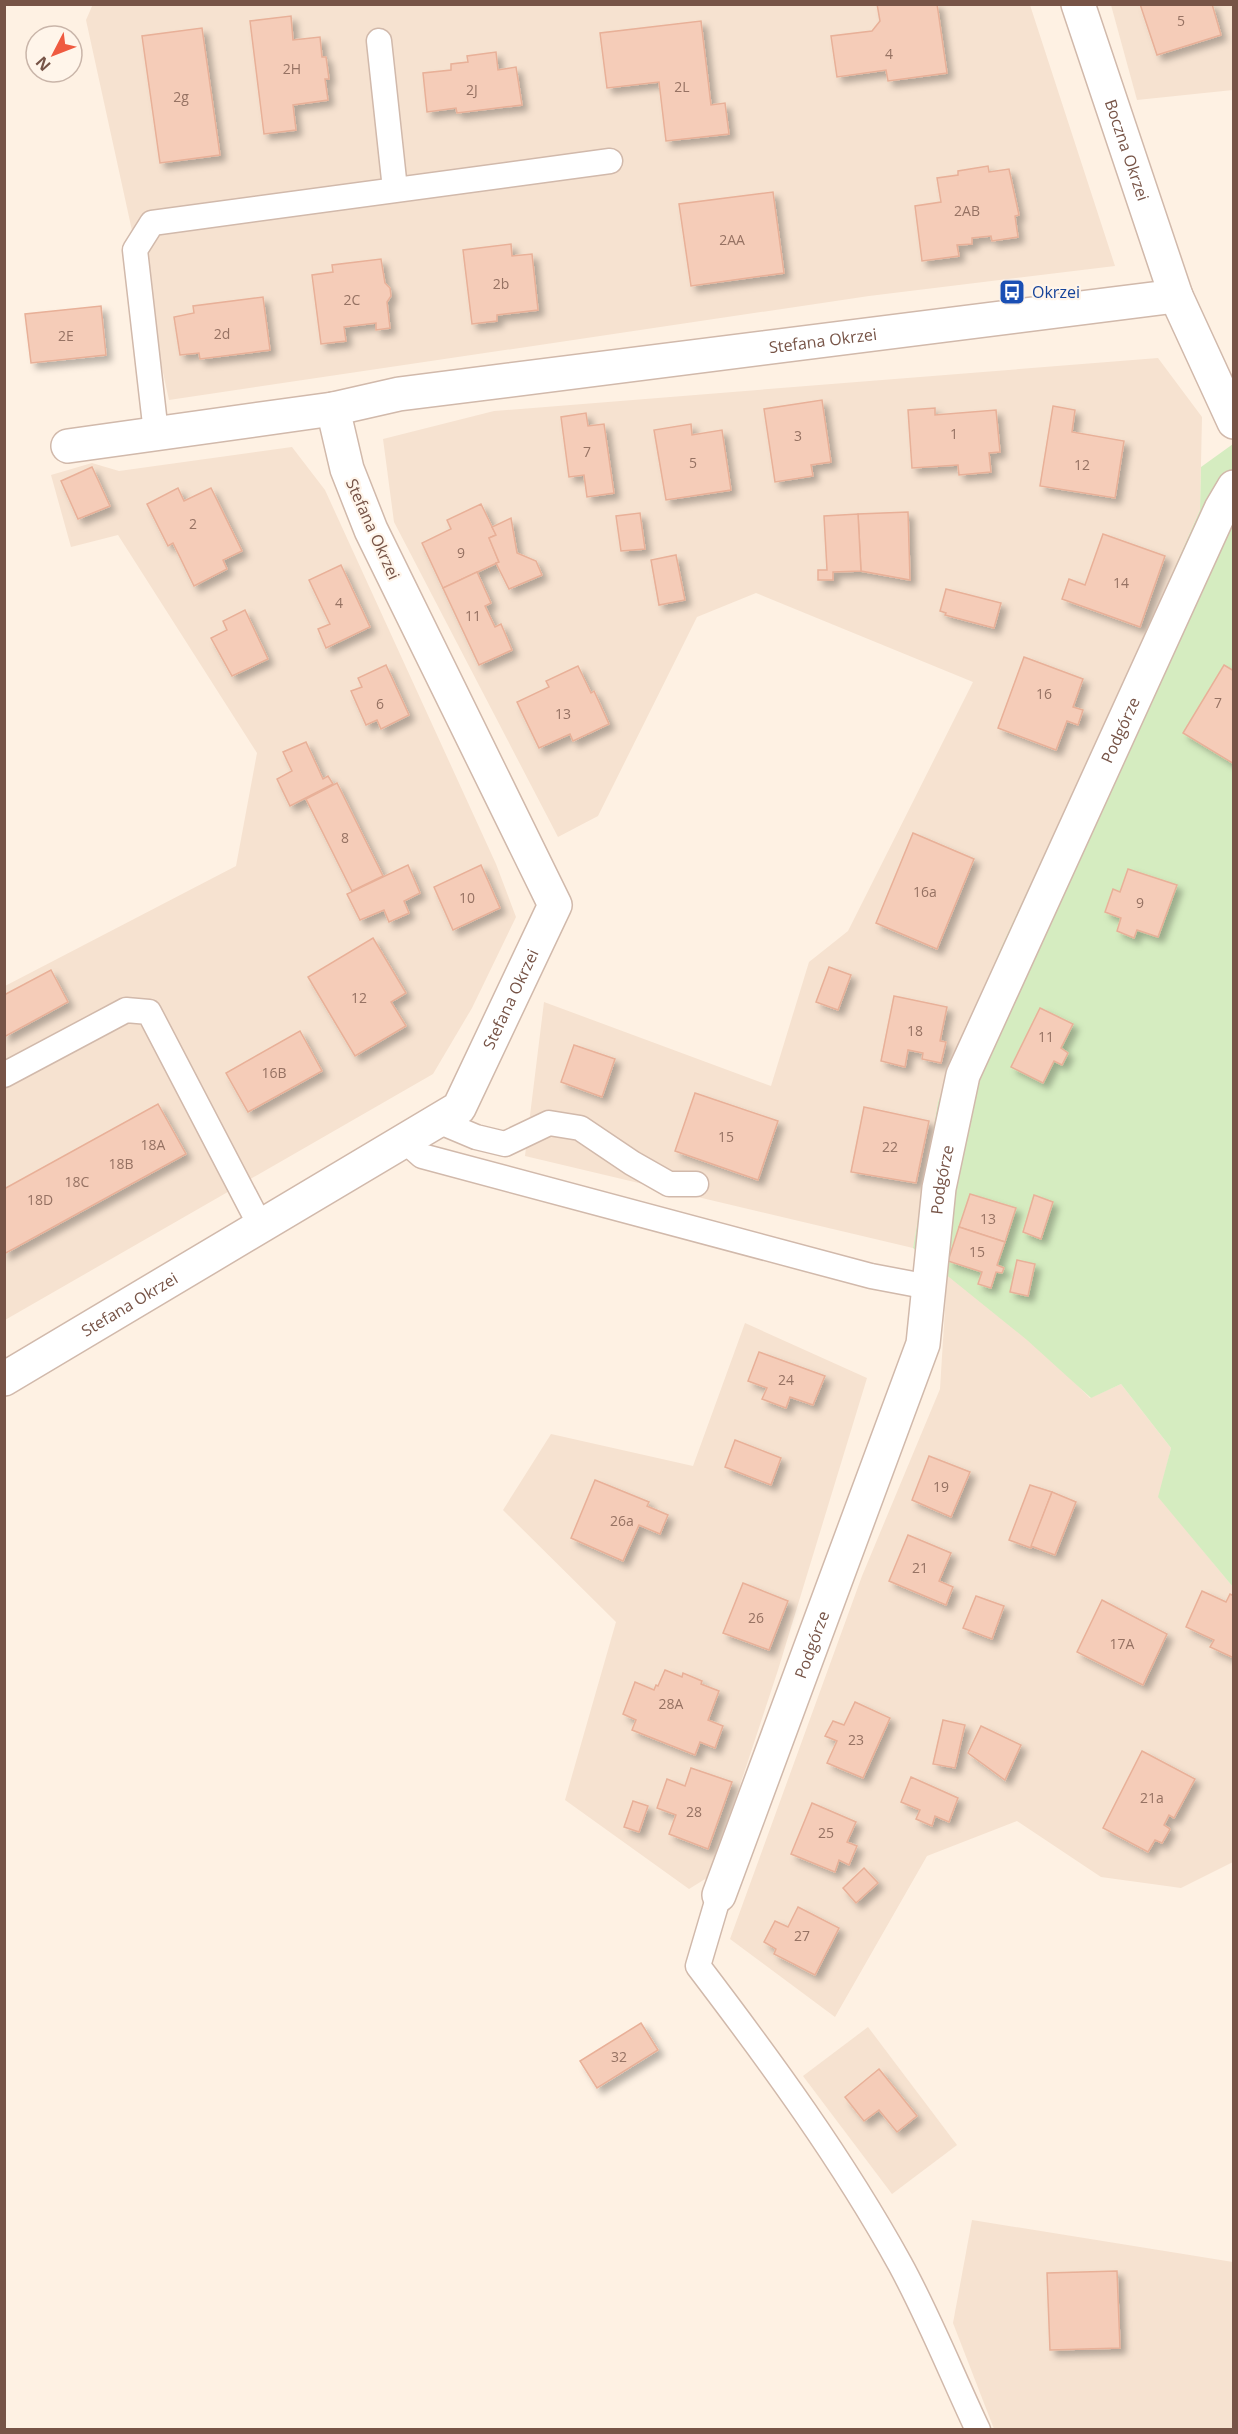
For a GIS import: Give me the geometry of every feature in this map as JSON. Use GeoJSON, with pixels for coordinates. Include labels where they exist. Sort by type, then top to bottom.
{"type":"FeatureCollection","features":[{"type":"Feature","properties":{"kind":"street","name":"Boczna Okrzei"},"geometry":{"type":"LineString","coordinates":[[1078,4],[1176,296]]}},
{"type":"Feature","properties":{"kind":"street","name":"Stefana Okrzei"},"geometry":{"type":"LineString","coordinates":[[68,446],[333,409],[399,394],[1176,296]]}},
{"type":"Feature","properties":{"kind":"street"},"geometry":{"type":"LineString","coordinates":[[1176,296],[1233,422]]}},
{"type":"Feature","properties":{"kind":"street","name":"Stefana Okrzei"},"geometry":{"type":"LineString","coordinates":[[4,1379],[459,1108],[555,905],[371,530],[347,469],[333,409]]}},
{"type":"Feature","properties":{"kind":"street","name":"Podgórze"},"geometry":{"type":"LineString","coordinates":[[719,1895],[923,1344],[939,1188],[963,1075],[1221,508],[1233,487]]}},
{"type":"Feature","properties":{"kind":"lane"},"geometry":{"type":"LineString","coordinates":[[378,41],[395,189]]}},
{"type":"Feature","properties":{"kind":"lane"},"geometry":{"type":"LineString","coordinates":[[156,433],[135,250],[152,223],[609,161]]}},
{"type":"Feature","properties":{"kind":"lane"},"geometry":{"type":"LineString","coordinates":[[4,1075],[126,1010],[149,1012],[261,1227]]}},
{"type":"Feature","properties":{"kind":"lane"},"geometry":{"type":"LineString","coordinates":[[438,1121],[476,1137],[504,1144],[549,1123],[580,1128],[632,1163],[669,1184],[696,1184]]}},
{"type":"Feature","properties":{"kind":"lane"},"geometry":{"type":"LineString","coordinates":[[405,1141],[422,1156],[793,1256],[871,1276],[929,1287]]}},
{"type":"Feature","properties":{"kind":"lane"},"geometry":{"type":"LineString","coordinates":[[719,1895],[698,1966],[778,2073],[839,2163],[901,2266],[978,2430]]}},
{"type":"Feature","properties":{"kind":"shaded area"},"geometry":{"type":"Polygon","coordinates":[[[93,4],[1030,5],[1115,266],[869,296],[169,400],[86,20],[93,4]]]}},
{"type":"Feature","properties":{"kind":"shaded area"},"geometry":{"type":"Polygon","coordinates":[[[1111,5],[1233,5],[1233,90],[1137,100],[1111,5]]]}},
{"type":"Feature","properties":{"kind":"shaded area"},"geometry":{"type":"Polygon","coordinates":[[[1158,358],[1202,417],[1200,510],[1135,658],[1000,950],[938,1102],[913,1248],[525,1156],[544,1002],[771,1086],[809,962],[848,931],[973,682],[756,593],[697,617],[598,816],[558,837],[394,522],[383,439],[494,411],[1158,358]]]}},
{"type":"Feature","properties":{"kind":"shaded area"},"geometry":{"type":"Polygon","coordinates":[[[292,447],[325,490],[496,864],[516,917],[472,1008],[433,1074],[5,1320],[5,986],[236,866],[257,753],[118,535],[71,547],[51,475],[92,463],[119,471],[292,447]]]}},
{"type":"Feature","properties":{"kind":"shaded area"},"geometry":{"type":"Polygon","coordinates":[[[941,1248],[1090,1398],[1121,1384],[1171,1448],[1159,1497],[1233,1587],[1233,1862],[1181,1888],[1101,1877],[1017,1821],[927,1856],[835,2017],[730,1939],[862,1576],[940,1389],[947,1276],[941,1248]]]}},
{"type":"Feature","properties":{"kind":"shaded area"},"geometry":{"type":"Polygon","coordinates":[[[745,1323],[867,1378],[778,1670],[710,1876],[689,1889],[565,1800],[616,1622],[503,1510],[551,1434],[693,1466],[745,1323]]]}},
{"type":"Feature","properties":{"kind":"shaded area"},"geometry":{"type":"Polygon","coordinates":[[[868,2027],[957,2145],[892,2194],[803,2076],[868,2027]]]}},
{"type":"Feature","properties":{"kind":"shaded area"},"geometry":{"type":"Polygon","coordinates":[[[972,2220],[1233,2262],[1233,2429],[994,2429],[953,2323],[972,2220]]]}},
{"type":"Feature","properties":{"kind":"green space"},"geometry":{"type":"Polygon","coordinates":[[[1233,444],[1233,1587],[1158,1497],[1171,1448],[1121,1384],[1091,1398],[1027,1340],[913,1248],[938,1102],[1000,950],[1135,658],[1200,510],[1201,467],[1233,444]]]}},
{"type":"Feature","properties":{"kind":"building"},"geometry":{"type":"Polygon","coordinates":[[[877,4],[937,4],[947,73],[888,81],[886,70],[837,77],[831,36],[872,31],[880,21],[877,4]]]}},
{"type":"Feature","properties":{"kind":"building"},"geometry":{"type":"Polygon","coordinates":[[[1140,4],[1212,4],[1221,35],[1157,55],[1140,4]]]}},
{"type":"Feature","properties":{"kind":"building"},"geometry":{"type":"Polygon","coordinates":[[[291,16],[293,40],[320,37],[322,57],[326,57],[329,79],[325,79],[328,100],[293,105],[296,130],[264,134],[250,21],[291,16]]]}},
{"type":"Feature","properties":{"kind":"building"},"geometry":{"type":"Polygon","coordinates":[[[701,21],[711,105],[725,103],[729,134],[666,141],[659,82],[607,88],[600,33],[701,21]]]}},
{"type":"Feature","properties":{"kind":"building"},"geometry":{"type":"Polygon","coordinates":[[[202,28],[220,155],[160,163],[142,36],[202,28]]]}},
{"type":"Feature","properties":{"kind":"building"},"geometry":{"type":"Polygon","coordinates":[[[496,52],[498,70],[516,67],[522,105],[457,113],[456,108],[427,112],[423,73],[451,70],[451,64],[468,62],[467,56],[496,52]]]}},
{"type":"Feature","properties":{"kind":"building"},"geometry":{"type":"Polygon","coordinates":[[[988,166],[989,172],[1009,169],[1019,215],[1015,216],[1018,237],[992,241],[991,236],[972,238],[972,244],[957,245],[959,256],[922,261],[915,206],[941,202],[937,178],[958,175],[958,171],[988,166]]]}},
{"type":"Feature","properties":{"kind":"building"},"geometry":{"type":"Polygon","coordinates":[[[773,192],[784,273],[691,286],[679,204],[773,192]]]}},
{"type":"Feature","properties":{"kind":"building"},"geometry":{"type":"Polygon","coordinates":[[[511,244],[512,256],[532,254],[538,310],[497,315],[497,321],[472,324],[463,250],[511,244]]]}},
{"type":"Feature","properties":{"kind":"building"},"geometry":{"type":"Polygon","coordinates":[[[381,259],[385,283],[390,288],[391,296],[387,302],[390,328],[376,330],[376,323],[344,327],[346,341],[321,344],[312,275],[333,272],[332,265],[381,259]]]}},
{"type":"Feature","properties":{"kind":"building"},"geometry":{"type":"Polygon","coordinates":[[[263,297],[270,350],[200,359],[199,353],[180,355],[174,317],[194,313],[193,306],[263,297]]]}},
{"type":"Feature","properties":{"kind":"building"},"geometry":{"type":"Polygon","coordinates":[[[101,306],[106,355],[31,363],[25,314],[101,306]]]}},
{"type":"Feature","properties":{"kind":"building"},"geometry":{"type":"Polygon","coordinates":[[[822,400],[831,462],[811,465],[813,476],[775,482],[764,409],[822,400]]]}},
{"type":"Feature","properties":{"kind":"building"},"geometry":{"type":"Polygon","coordinates":[[[1053,406],[1075,410],[1072,432],[1124,441],[1115,498],[1040,486],[1053,406]]]}},
{"type":"Feature","properties":{"kind":"building"},"geometry":{"type":"Polygon","coordinates":[[[935,408],[935,415],[996,410],[1000,452],[989,453],[991,472],[959,475],[958,465],[912,468],[908,410],[935,408]]]}},
{"type":"Feature","properties":{"kind":"building"},"geometry":{"type":"Polygon","coordinates":[[[586,413],[588,426],[604,424],[614,493],[587,497],[584,475],[569,477],[561,417],[586,413]]]}},
{"type":"Feature","properties":{"kind":"building"},"geometry":{"type":"Polygon","coordinates":[[[691,424],[692,435],[722,430],[731,490],[666,500],[654,430],[691,424]]]}},
{"type":"Feature","properties":{"kind":"building"},"geometry":{"type":"Polygon","coordinates":[[[92,467],[110,506],[78,519],[61,481],[92,467]]]}},
{"type":"Feature","properties":{"kind":"building"},"geometry":{"type":"Polygon","coordinates":[[[178,488],[184,501],[211,488],[242,551],[223,560],[227,569],[194,586],[173,543],[168,546],[147,504],[178,488]]]}},
{"type":"Feature","properties":{"kind":"building"},"geometry":{"type":"Polygon","coordinates":[[[481,504],[496,535],[489,538],[499,562],[443,588],[422,543],[451,529],[447,520],[481,504]]]}},
{"type":"Feature","properties":{"kind":"building"},"geometry":{"type":"Polygon","coordinates":[[[908,512],[910,580],[861,571],[858,514],[908,512]]]}},
{"type":"Feature","properties":{"kind":"building"},"geometry":{"type":"Polygon","coordinates":[[[640,513],[645,549],[621,551],[616,516],[640,513]]]}},
{"type":"Feature","properties":{"kind":"building"},"geometry":{"type":"Polygon","coordinates":[[[858,514],[861,571],[833,572],[833,580],[818,580],[818,570],[827,570],[824,516],[858,514]]]}},
{"type":"Feature","properties":{"kind":"building"},"geometry":{"type":"Polygon","coordinates":[[[511,518],[517,553],[536,561],[542,575],[509,589],[496,563],[499,562],[489,538],[496,535],[492,527],[511,518]]]}},
{"type":"Feature","properties":{"kind":"building"},"geometry":{"type":"Polygon","coordinates":[[[1103,534],[1165,556],[1140,627],[1062,599],[1069,579],[1085,585],[1103,534]]]}},
{"type":"Feature","properties":{"kind":"building"},"geometry":{"type":"Polygon","coordinates":[[[676,555],[685,600],[659,605],[651,560],[676,555]]]}},
{"type":"Feature","properties":{"kind":"building"},"geometry":{"type":"Polygon","coordinates":[[[341,565],[370,627],[326,648],[318,629],[330,624],[309,580],[341,565]]]}},
{"type":"Feature","properties":{"kind":"building"},"geometry":{"type":"Polygon","coordinates":[[[477,572],[491,603],[485,606],[495,627],[501,624],[512,650],[479,665],[443,588],[477,572]]]}},
{"type":"Feature","properties":{"kind":"building"},"geometry":{"type":"Polygon","coordinates":[[[946,589],[1001,603],[994,628],[945,615],[946,613],[940,611],[946,589]]]}},
{"type":"Feature","properties":{"kind":"building"},"geometry":{"type":"Polygon","coordinates":[[[245,610],[268,659],[232,676],[211,638],[227,630],[223,621],[245,610]]]}},
{"type":"Feature","properties":{"kind":"building"},"geometry":{"type":"Polygon","coordinates":[[[1024,657],[1083,679],[1073,707],[1083,710],[1078,725],[1067,721],[1056,750],[998,728],[1024,657]]]}},
{"type":"Feature","properties":{"kind":"building"},"geometry":{"type":"Polygon","coordinates":[[[386,665],[409,715],[381,729],[377,720],[366,725],[351,691],[362,687],[358,678],[386,665]]]}},
{"type":"Feature","properties":{"kind":"building"},"geometry":{"type":"Polygon","coordinates":[[[1224,665],[1234,671],[1234,764],[1183,733],[1224,665]]]}},
{"type":"Feature","properties":{"kind":"building"},"geometry":{"type":"Polygon","coordinates":[[[578,666],[591,693],[594,691],[609,724],[573,741],[570,734],[539,748],[517,702],[549,687],[546,681],[578,666]]]}},
{"type":"Feature","properties":{"kind":"building"},"geometry":{"type":"Polygon","coordinates":[[[306,742],[323,779],[328,776],[333,784],[290,806],[277,779],[292,771],[283,752],[306,742]]]}},
{"type":"Feature","properties":{"kind":"building"},"geometry":{"type":"Polygon","coordinates":[[[337,783],[383,876],[352,891],[306,799],[337,783]]]}},
{"type":"Feature","properties":{"kind":"building"},"geometry":{"type":"Polygon","coordinates":[[[913,833],[974,859],[937,949],[876,923],[913,833]]]}},
{"type":"Feature","properties":{"kind":"building"},"geometry":{"type":"Polygon","coordinates":[[[408,865],[420,893],[404,901],[409,913],[389,922],[384,910],[360,920],[347,894],[408,865]]]}},
{"type":"Feature","properties":{"kind":"building"},"geometry":{"type":"Polygon","coordinates":[[[481,865],[500,908],[453,930],[434,887],[481,865]]]}},
{"type":"Feature","properties":{"kind":"building"},"geometry":{"type":"Polygon","coordinates":[[[1128,869],[1177,885],[1158,937],[1137,930],[1134,938],[1117,931],[1121,918],[1105,912],[1113,889],[1120,892],[1128,869]]]}},
{"type":"Feature","properties":{"kind":"building"},"geometry":{"type":"Polygon","coordinates":[[[373,938],[406,993],[391,1002],[406,1026],[355,1056],[308,977],[373,938]]]}},
{"type":"Feature","properties":{"kind":"building"},"geometry":{"type":"Polygon","coordinates":[[[829,967],[851,975],[838,1010],[816,1002],[829,967]]]}},
{"type":"Feature","properties":{"kind":"building"},"geometry":{"type":"Polygon","coordinates":[[[51,970],[68,1002],[4,1037],[4,995],[51,970]]]}},
{"type":"Feature","properties":{"kind":"building"},"geometry":{"type":"Polygon","coordinates":[[[894,996],[947,1007],[940,1041],[946,1042],[941,1063],[922,1059],[923,1053],[908,1050],[905,1067],[881,1061],[894,996]]]}},
{"type":"Feature","properties":{"kind":"building"},"geometry":{"type":"Polygon","coordinates":[[[1040,1008],[1073,1024],[1061,1048],[1068,1053],[1062,1065],[1054,1061],[1043,1083],[1011,1067],[1040,1008]]]}},
{"type":"Feature","properties":{"kind":"building"},"geometry":{"type":"Polygon","coordinates":[[[300,1031],[322,1071],[248,1112],[226,1073],[300,1031]]]}},
{"type":"Feature","properties":{"kind":"building"},"geometry":{"type":"Polygon","coordinates":[[[574,1045],[615,1059],[602,1097],[561,1082],[574,1045]]]}},
{"type":"Feature","properties":{"kind":"building"},"geometry":{"type":"Polygon","coordinates":[[[695,1093],[778,1121],[758,1180],[675,1151],[695,1093]]]}},
{"type":"Feature","properties":{"kind":"building"},"geometry":{"type":"Polygon","coordinates":[[[158,1104],[186,1154],[4,1254],[4,1189],[158,1104]]]}},
{"type":"Feature","properties":{"kind":"building"},"geometry":{"type":"Polygon","coordinates":[[[864,1107],[929,1121],[916,1183],[851,1172],[864,1107]]]}},
{"type":"Feature","properties":{"kind":"building"},"geometry":{"type":"Polygon","coordinates":[[[970,1194],[1016,1208],[1005,1242],[959,1227],[970,1194]]]}},
{"type":"Feature","properties":{"kind":"building"},"geometry":{"type":"Polygon","coordinates":[[[1034,1195],[1053,1202],[1041,1239],[1023,1232],[1034,1195]]]}},
{"type":"Feature","properties":{"kind":"building"},"geometry":{"type":"Polygon","coordinates":[[[959,1227],[1005,1242],[997,1265],[1004,1268],[1002,1273],[996,1272],[991,1288],[978,1284],[982,1272],[948,1261],[959,1227]]]}},
{"type":"Feature","properties":{"kind":"building"},"geometry":{"type":"Polygon","coordinates":[[[1017,1260],[1035,1264],[1028,1296],[1010,1292],[1017,1260]]]}},
{"type":"Feature","properties":{"kind":"building"},"geometry":{"type":"Polygon","coordinates":[[[759,1352],[825,1376],[813,1405],[790,1397],[786,1408],[762,1399],[767,1388],[748,1381],[759,1352]]]}},
{"type":"Feature","properties":{"kind":"building"},"geometry":{"type":"Polygon","coordinates":[[[735,1440],[781,1458],[771,1485],[725,1467],[735,1440]]]}},
{"type":"Feature","properties":{"kind":"building"},"geometry":{"type":"Polygon","coordinates":[[[929,1456],[970,1472],[951,1517],[912,1500],[929,1456]]]}},
{"type":"Feature","properties":{"kind":"building"},"geometry":{"type":"Polygon","coordinates":[[[595,1480],[649,1502],[647,1506],[668,1515],[660,1534],[639,1525],[623,1561],[571,1538],[595,1480]]]}},
{"type":"Feature","properties":{"kind":"building"},"geometry":{"type":"Polygon","coordinates":[[[1030,1485],[1052,1492],[1031,1548],[1009,1540],[1030,1485]]]}},
{"type":"Feature","properties":{"kind":"building"},"geometry":{"type":"Polygon","coordinates":[[[1052,1492],[1076,1502],[1055,1555],[1031,1546],[1052,1492]]]}},
{"type":"Feature","properties":{"kind":"building"},"geometry":{"type":"Polygon","coordinates":[[[908,1535],[951,1553],[939,1581],[953,1587],[946,1605],[889,1581],[908,1535]]]}},
{"type":"Feature","properties":{"kind":"building"},"geometry":{"type":"Polygon","coordinates":[[[743,1583],[788,1601],[769,1650],[723,1633],[743,1583]]]}},
{"type":"Feature","properties":{"kind":"building"},"geometry":{"type":"Polygon","coordinates":[[[1202,1591],[1226,1602],[1230,1594],[1234,1596],[1234,1658],[1210,1647],[1214,1640],[1186,1627],[1202,1591]]]}},
{"type":"Feature","properties":{"kind":"building"},"geometry":{"type":"Polygon","coordinates":[[[976,1596],[1004,1606],[992,1639],[963,1628],[976,1596]]]}},
{"type":"Feature","properties":{"kind":"building"},"geometry":{"type":"Polygon","coordinates":[[[1102,1600],[1167,1634],[1143,1685],[1077,1652],[1102,1600]]]}},
{"type":"Feature","properties":{"kind":"building"},"geometry":{"type":"Polygon","coordinates":[[[665,1670],[682,1677],[683,1673],[719,1691],[708,1720],[723,1726],[715,1748],[700,1742],[695,1755],[632,1730],[636,1720],[623,1714],[635,1682],[654,1690],[665,1670]]]}},
{"type":"Feature","properties":{"kind":"building"},"geometry":{"type":"Polygon","coordinates":[[[855,1702],[890,1718],[863,1778],[827,1763],[837,1741],[825,1736],[833,1721],[844,1725],[855,1702]]]}},
{"type":"Feature","properties":{"kind":"building"},"geometry":{"type":"Polygon","coordinates":[[[943,1720],[965,1725],[955,1768],[933,1764],[943,1720]]]}},
{"type":"Feature","properties":{"kind":"building"},"geometry":{"type":"Polygon","coordinates":[[[981,1726],[1021,1745],[1005,1780],[968,1753],[981,1726]]]}},
{"type":"Feature","properties":{"kind":"building"},"geometry":{"type":"Polygon","coordinates":[[[1142,1751],[1195,1779],[1174,1818],[1169,1815],[1164,1825],[1170,1829],[1162,1843],[1155,1840],[1148,1852],[1103,1828],[1142,1751]]]}},
{"type":"Feature","properties":{"kind":"building"},"geometry":{"type":"Polygon","coordinates":[[[691,1768],[732,1782],[708,1849],[669,1834],[676,1815],[657,1808],[667,1779],[685,1786],[691,1768]]]}},
{"type":"Feature","properties":{"kind":"building"},"geometry":{"type":"Polygon","coordinates":[[[911,1777],[958,1798],[949,1822],[935,1816],[932,1826],[916,1819],[920,1810],[901,1802],[911,1777]]]}},
{"type":"Feature","properties":{"kind":"building"},"geometry":{"type":"Polygon","coordinates":[[[633,1801],[648,1806],[639,1832],[624,1827],[633,1801]]]}},
{"type":"Feature","properties":{"kind":"building"},"geometry":{"type":"Polygon","coordinates":[[[812,1803],[856,1822],[847,1842],[857,1846],[849,1865],[839,1860],[835,1872],[791,1854],[812,1803]]]}},
{"type":"Feature","properties":{"kind":"building"},"geometry":{"type":"Polygon","coordinates":[[[864,1868],[878,1883],[856,1903],[843,1888],[864,1868]]]}},
{"type":"Feature","properties":{"kind":"building"},"geometry":{"type":"Polygon","coordinates":[[[798,1907],[839,1928],[815,1975],[774,1954],[776,1949],[764,1942],[775,1921],[788,1927],[798,1907]]]}},
{"type":"Feature","properties":{"kind":"building"},"geometry":{"type":"Polygon","coordinates":[[[641,2023],[658,2050],[597,2088],[580,2061],[641,2023]]]}},
{"type":"Feature","properties":{"kind":"building"},"geometry":{"type":"Polygon","coordinates":[[[879,2069],[917,2116],[897,2132],[879,2110],[864,2121],[845,2097],[879,2069]]]}},
{"type":"Feature","properties":{"kind":"building"},"geometry":{"type":"Polygon","coordinates":[[[1117,2271],[1120,2348],[1050,2350],[1047,2273],[1117,2271]]]}},
{"type":"Feature","properties":{"kind":"place","name":"Okrzei"},"geometry":{"type":"Point","coordinates":[1012,292]}}]}
